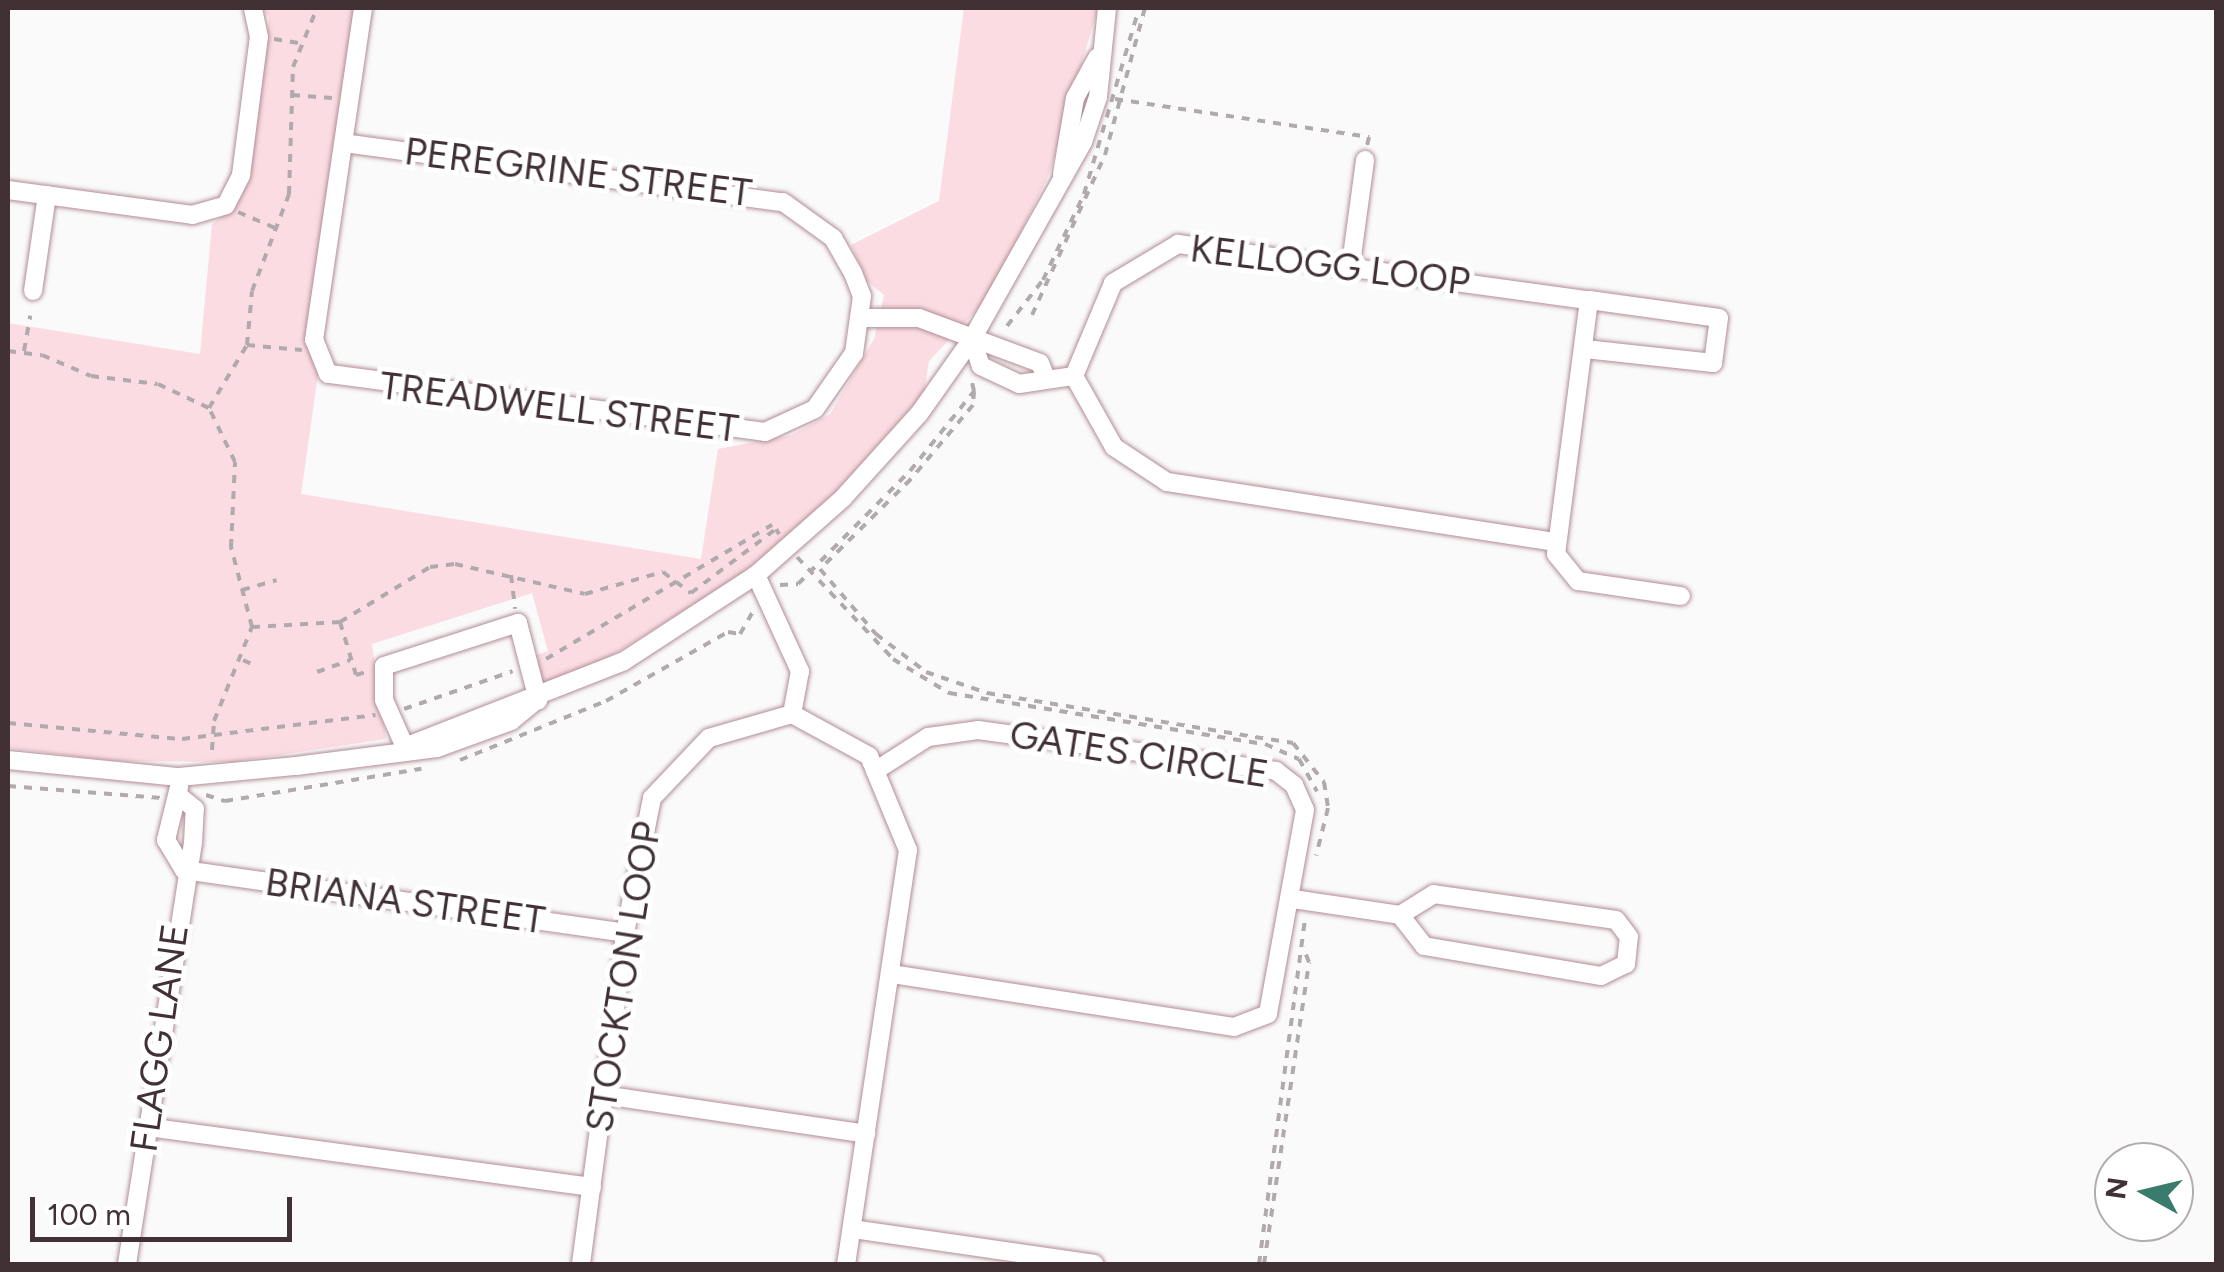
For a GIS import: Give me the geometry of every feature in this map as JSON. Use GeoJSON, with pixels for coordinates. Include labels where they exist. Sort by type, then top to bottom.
{"type":"FeatureCollection","features":[{"type":"Feature","properties":{"kind":"street"},"geometry":{"type":"LineString","coordinates":[[8,190],[192,216],[226,205],[241,175],[260,37],[253,8]]}},
{"type":"Feature","properties":{"kind":"street"},"geometry":{"type":"LineString","coordinates":[[318,357],[363,8]]}},
{"type":"Feature","properties":{"kind":"street"},"geometry":{"type":"LineString","coordinates":[[8,760],[179,776],[405,746],[470,716],[538,700],[624,661],[756,575],[920,414],[972,339],[1062,175],[1098,97],[1100,52],[1108,8]]}},
{"type":"Feature","properties":{"kind":"street"},"geometry":{"type":"LineString","coordinates":[[1062,175],[1076,98],[1100,52]]}},
{"type":"Feature","properties":{"kind":"street","name":"PEREGRINE STREET"},"geometry":{"type":"LineString","coordinates":[[344,143],[783,202],[833,238],[862,296],[861,318]]}},
{"type":"Feature","properties":{"kind":"street"},"geometry":{"type":"LineString","coordinates":[[1350,264],[1365,160]]}},
{"type":"Feature","properties":{"kind":"street"},"geometry":{"type":"LineString","coordinates":[[33,291],[47,195]]}},
{"type":"Feature","properties":{"kind":"street","name":"KELLOGG LOOP"},"geometry":{"type":"LineString","coordinates":[[1074,376],[1113,283],[1178,244],[1350,264],[1719,318],[1713,363],[1586,349]]}},
{"type":"Feature","properties":{"kind":"street"},"geometry":{"type":"LineString","coordinates":[[1588,300],[1586,349],[1554,542],[1562,567],[1578,581],[1681,596]]}},
{"type":"Feature","properties":{"kind":"street"},"geometry":{"type":"LineString","coordinates":[[861,318],[919,318],[1040,363],[1046,378]]}},
{"type":"Feature","properties":{"kind":"street","name":"TREADWELL STREET"},"geometry":{"type":"LineString","coordinates":[[318,357],[342,382],[765,432],[815,409],[833,390],[854,352],[861,318]]}},
{"type":"Feature","properties":{"kind":"street"},"geometry":{"type":"LineString","coordinates":[[972,339],[981,366],[1033,388],[1046,378],[1074,376],[1114,447],[1167,482],[1554,542]]}},
{"type":"Feature","properties":{"kind":"street"},"geometry":{"type":"LineString","coordinates":[[756,575],[800,671],[792,714],[870,756],[908,850],[846,1264]]}},
{"type":"Feature","properties":{"kind":"street"},"geometry":{"type":"LineString","coordinates":[[405,746],[384,700],[384,666],[518,623],[538,700]]}},
{"type":"Feature","properties":{"kind":"street","name":"STOCKTON LOOP"},"geometry":{"type":"LineString","coordinates":[[581,1264],[626,933],[652,798],[709,738],[792,714]]}},
{"type":"Feature","properties":{"kind":"street","name":"GATES CIRCLE"},"geometry":{"type":"LineString","coordinates":[[876,771],[928,738],[978,730],[1276,771],[1294,785],[1305,810],[1300,900],[1268,1014],[1234,1026],[890,974]]}},
{"type":"Feature","properties":{"kind":"street","name":"FLAGG LANE"},"geometry":{"type":"LineString","coordinates":[[127,1264],[195,809],[180,797],[179,776]]}},
{"type":"Feature","properties":{"kind":"street","name":"FLAGG LANE"},"geometry":{"type":"LineString","coordinates":[[180,797],[168,808],[166,840],[184,870]]}},
{"type":"Feature","properties":{"kind":"street","name":"BRIANA STREET"},"geometry":{"type":"LineString","coordinates":[[184,870],[626,933]]}},
{"type":"Feature","properties":{"kind":"street"},"geometry":{"type":"LineString","coordinates":[[1300,900],[1400,915],[1434,894],[1616,920],[1629,937],[1626,964],[1602,976],[1424,946],[1400,915]]}},
{"type":"Feature","properties":{"kind":"street"},"geometry":{"type":"LineString","coordinates":[[603,1095],[866,1134]]}},
{"type":"Feature","properties":{"kind":"street"},"geometry":{"type":"LineString","coordinates":[[148,1127],[592,1188]]}},
{"type":"Feature","properties":{"kind":"street"},"geometry":{"type":"LineString","coordinates":[[852,1229],[1094,1264]]}},
{"type":"Feature","properties":{"kind":"path"},"geometry":{"type":"LineString","coordinates":[[209,408],[247,345],[252,291],[294,171],[292,95],[300,42],[317,8]]}},
{"type":"Feature","properties":{"kind":"path"},"geometry":{"type":"LineString","coordinates":[[1032,315],[1074,234],[1124,100],[1145,8]]}},
{"type":"Feature","properties":{"kind":"path"},"geometry":{"type":"LineString","coordinates":[[260,37],[300,42]]}},
{"type":"Feature","properties":{"kind":"path"},"geometry":{"type":"LineString","coordinates":[[292,95],[350,100]]}},
{"type":"Feature","properties":{"kind":"path"},"geometry":{"type":"LineString","coordinates":[[1098,97],[1368,137],[1365,160]]}},
{"type":"Feature","properties":{"kind":"path"},"geometry":{"type":"LineString","coordinates":[[226,205],[275,228]]}},
{"type":"Feature","properties":{"kind":"path"},"geometry":{"type":"LineString","coordinates":[[24,352],[30,316]]}},
{"type":"Feature","properties":{"kind":"path"},"geometry":{"type":"LineString","coordinates":[[247,345],[318,357]]}},
{"type":"Feature","properties":{"kind":"path"},"geometry":{"type":"LineString","coordinates":[[8,351],[24,352],[91,376],[184,392],[209,408],[236,462],[232,547],[252,628],[243,660],[225,690],[212,750]]}},
{"type":"Feature","properties":{"kind":"path"},"geometry":{"type":"LineString","coordinates":[[808,569],[820,569],[911,479],[973,405],[974,390]]}},
{"type":"Feature","properties":{"kind":"path"},"geometry":{"type":"LineString","coordinates":[[252,628],[340,622],[430,567],[512,574],[584,594],[663,572],[690,594],[776,529],[893,659],[949,693],[1265,744],[1299,759],[1321,805],[1313,860],[1300,900],[1302,942],[1261,1264]]}},
{"type":"Feature","properties":{"kind":"path"},"geometry":{"type":"LineString","coordinates":[[820,569],[876,634],[926,672],[988,693],[1293,743],[1324,782],[1323,847],[1313,860]]}},
{"type":"Feature","properties":{"kind":"path"},"geometry":{"type":"LineString","coordinates":[[512,574],[518,623]]}},
{"type":"Feature","properties":{"kind":"path"},"geometry":{"type":"LineString","coordinates":[[242,590],[277,580]]}},
{"type":"Feature","properties":{"kind":"path"},"geometry":{"type":"LineString","coordinates":[[340,622],[356,675],[384,666]]}},
{"type":"Feature","properties":{"kind":"path"},"geometry":{"type":"LineString","coordinates":[[243,660],[256,666]]}},
{"type":"Feature","properties":{"kind":"path"},"geometry":{"type":"LineString","coordinates":[[317,672],[350,660]]}},
{"type":"Feature","properties":{"kind":"path"},"geometry":{"type":"LineString","coordinates":[[1261,1264],[1310,962],[1302,942]]}},
{"type":"Feature","properties":{"kind":"shaded area"},"geometry":{"type":"Polygon","coordinates":[[[263,8],[370,8],[301,494],[701,559],[718,449],[792,435],[830,414],[874,339],[884,295],[867,281],[851,245],[939,201],[964,8],[1098,8],[1048,177],[989,297],[929,361],[924,393],[825,504],[739,576],[616,653],[549,685],[539,681],[531,657],[548,651],[532,593],[372,644],[386,739],[233,762],[115,761],[8,748],[8,323],[200,354],[212,224],[233,209],[249,175],[269,18],[263,8]]]}}]}
